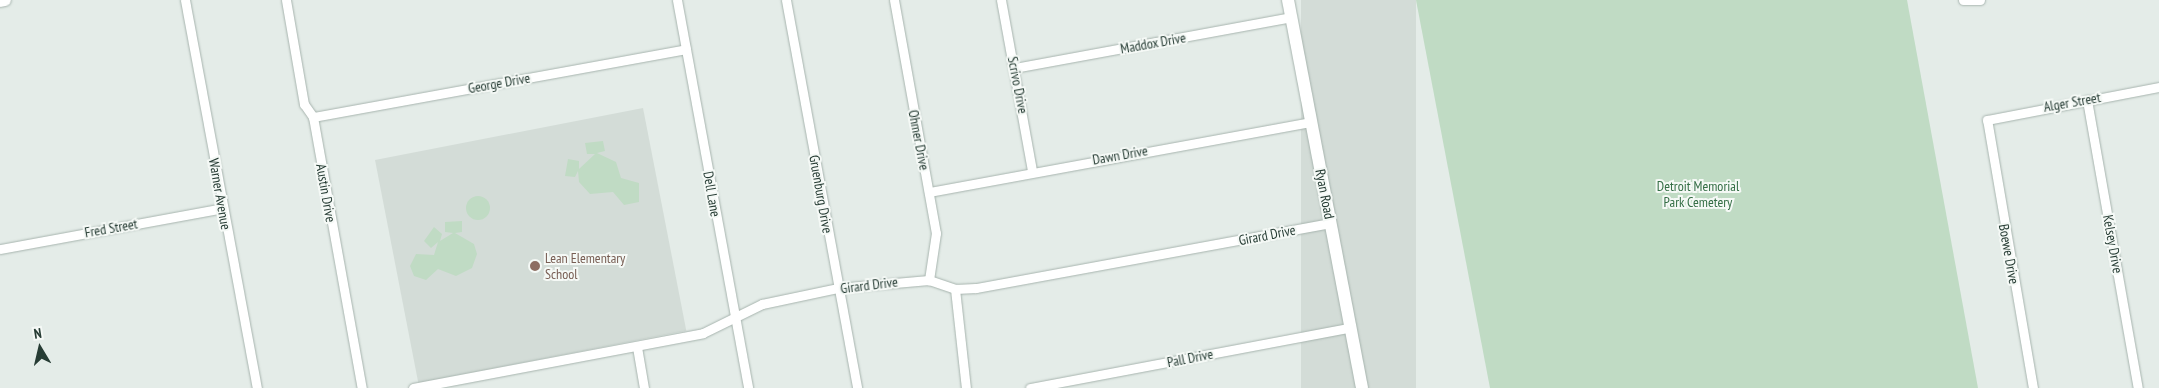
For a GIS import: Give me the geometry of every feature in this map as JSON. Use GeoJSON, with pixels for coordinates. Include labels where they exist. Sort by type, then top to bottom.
{"type":"FeatureCollection","features":[{"type":"Feature","properties":{"kind":"main road"},"geometry":{"type":"LineString","coordinates":[[0,1],[5,0]]}},
{"type":"Feature","properties":{"kind":"main road","name":"Ryan Road"},"geometry":{"type":"LineString","coordinates":[[1288,0],[1349,328],[1362,388]]}},
{"type":"Feature","properties":{"kind":"street","name":"Warner Avenue"},"geometry":{"type":"LineString","coordinates":[[185,0],[257,388]]}},
{"type":"Feature","properties":{"kind":"street","name":"Austin Drive"},"geometry":{"type":"LineString","coordinates":[[286,0],[304,104],[313,117],[362,388]]}},
{"type":"Feature","properties":{"kind":"street","name":"Dell Lane"},"geometry":{"type":"LineString","coordinates":[[677,0],[748,388]]}},
{"type":"Feature","properties":{"kind":"street","name":"Gruenburg Drive"},"geometry":{"type":"LineString","coordinates":[[786,0],[856,388]]}},
{"type":"Feature","properties":{"kind":"street","name":"Ohmer Drive"},"geometry":{"type":"LineString","coordinates":[[894,0],[929,192],[936,244],[929,280]]}},
{"type":"Feature","properties":{"kind":"street","name":"Scrivo Drive"},"geometry":{"type":"LineString","coordinates":[[1001,0],[1032,171]]}},
{"type":"Feature","properties":{"kind":"street"},"geometry":{"type":"LineString","coordinates":[[1964,0],[1980,0]]}},
{"type":"Feature","properties":{"kind":"street","name":"Maddox Drive"},"geometry":{"type":"LineString","coordinates":[[1014,68],[1291,17]]}},
{"type":"Feature","properties":{"kind":"street","name":"George Drive"},"geometry":{"type":"LineString","coordinates":[[313,117],[686,49]]}},
{"type":"Feature","properties":{"kind":"street","name":"Alger Street"},"geometry":{"type":"LineString","coordinates":[[1987,120],[2159,87]]}},
{"type":"Feature","properties":{"kind":"street","name":"Kelsey Drive"},"geometry":{"type":"LineString","coordinates":[[2087,100],[2138,388]]}},
{"type":"Feature","properties":{"kind":"street","name":"Boewe Drive"},"geometry":{"type":"LineString","coordinates":[[1987,120],[2033,388]]}},
{"type":"Feature","properties":{"kind":"street","name":"Dawn Drive"},"geometry":{"type":"LineString","coordinates":[[929,192],[1032,171],[1310,122]]}},
{"type":"Feature","properties":{"kind":"street","name":"Fred Street"},"geometry":{"type":"LineString","coordinates":[[0,249],[223,208]]}},
{"type":"Feature","properties":{"kind":"street","name":"Girard Drive"},"geometry":{"type":"LineString","coordinates":[[413,388],[637,347],[703,332],[762,304],[838,288],[929,280],[955,289],[1071,273],[1330,223]]}},
{"type":"Feature","properties":{"kind":"street"},"geometry":{"type":"LineString","coordinates":[[955,289],[966,388]]}},
{"type":"Feature","properties":{"kind":"street","name":"Pall Drive"},"geometry":{"type":"LineString","coordinates":[[1030,388],[1349,328]]}},
{"type":"Feature","properties":{"kind":"street"},"geometry":{"type":"LineString","coordinates":[[637,347],[644,388]]}},
{"type":"Feature","properties":{"kind":"shaded area"},"geometry":{"type":"Polygon","coordinates":[[[1301,0],[1416,0],[1416,388],[1301,388],[1301,0]]]}},
{"type":"Feature","properties":{"kind":"shaded area","name":"Lean Elementary School"},"geometry":{"type":"Polygon","coordinates":[[[643,108],[686,331],[418,383],[375,160],[643,108]]]}},
{"type":"Feature","properties":{"kind":"green space","name":"Detroit Memorial Park Cemetery"},"geometry":{"type":"Polygon","coordinates":[[[1416,0],[1907,0],[1978,388],[1490,388],[1416,0]]]}},
{"type":"Feature","properties":{"kind":"green space"},"geometry":{"type":"Polygon","coordinates":[[[603,141],[605,151],[597,153],[616,162],[621,178],[639,183],[639,202],[624,205],[613,192],[590,194],[579,182],[578,171],[575,177],[565,176],[568,159],[579,161],[579,169],[595,154],[587,154],[585,143],[603,141]]]}},
{"type":"Feature","properties":{"kind":"green space"},"geometry":{"type":"Polygon","coordinates":[[[478,196],[486,200],[490,208],[486,216],[478,220],[470,216],[466,208],[470,200],[478,196]]]}},
{"type":"Feature","properties":{"kind":"green space"},"geometry":{"type":"Polygon","coordinates":[[[462,221],[462,232],[455,233],[474,244],[477,254],[472,268],[456,276],[438,269],[426,280],[414,276],[410,266],[416,254],[434,255],[438,242],[431,248],[424,241],[434,227],[442,234],[440,241],[453,233],[445,232],[445,222],[462,221]]]}},
{"type":"Feature","properties":{"kind":"place","name":"Lean Elementary School"},"geometry":{"type":"Point","coordinates":[535,266]}}]}
